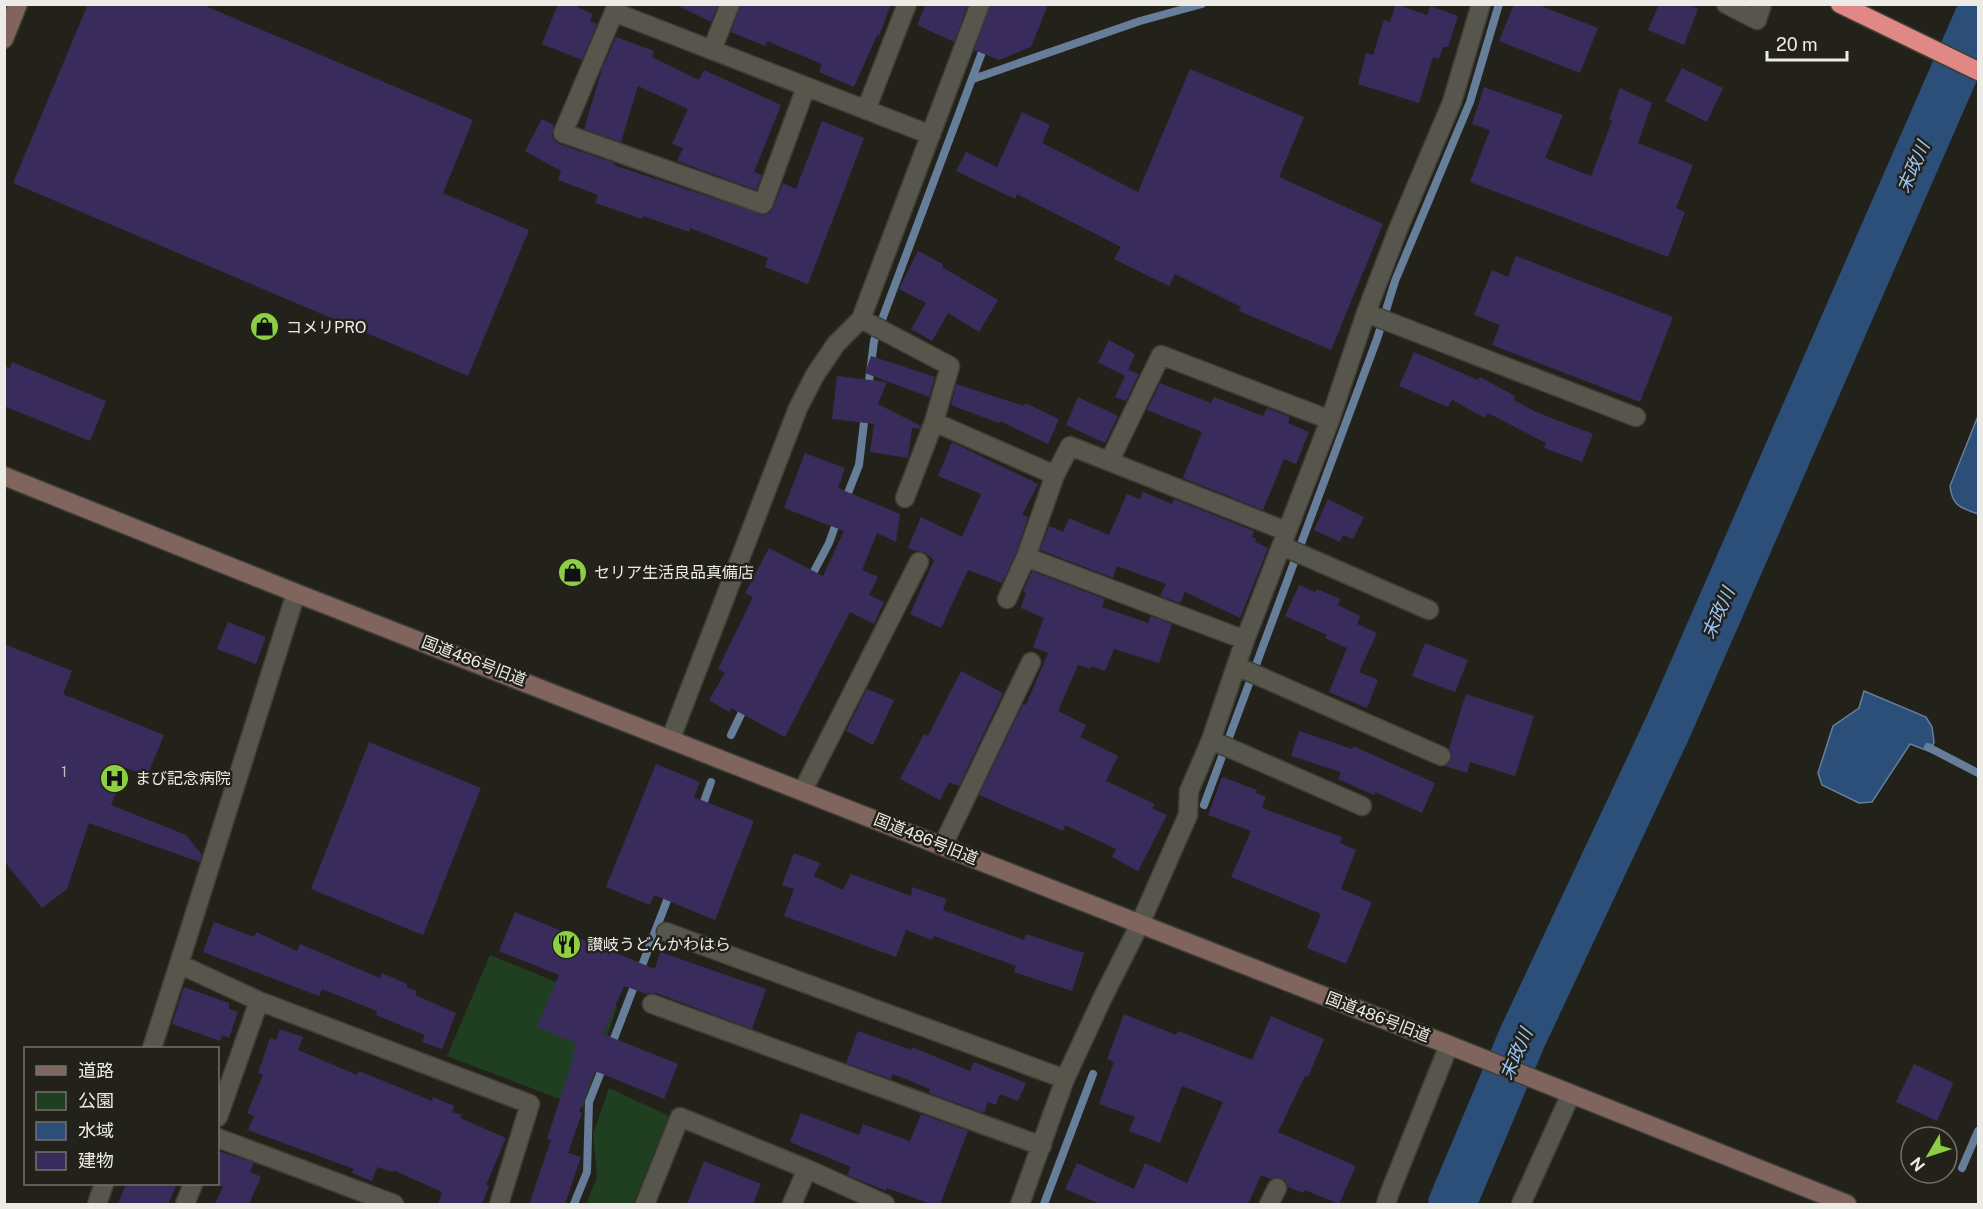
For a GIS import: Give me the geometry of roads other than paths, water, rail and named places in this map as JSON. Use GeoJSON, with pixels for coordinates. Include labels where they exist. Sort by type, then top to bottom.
{"type":"FeatureCollection","features":[{"type":"Feature","properties":{"kind":"highway"},"geometry":{"type":"LineString","coordinates":[[1840,4],[1978,70]]}},
{"type":"Feature","properties":{"kind":"street"},"geometry":{"type":"LineString","coordinates":[[4,39],[18,4]]}},
{"type":"Feature","properties":{"kind":"street"},"geometry":{"type":"LineString","coordinates":[[712,50],[730,4]]}},
{"type":"Feature","properties":{"kind":"street"},"geometry":{"type":"LineString","coordinates":[[866,110],[907,4]]}},
{"type":"Feature","properties":{"kind":"street"},"geometry":{"type":"LineString","coordinates":[[671,738],[798,408],[815,375],[836,344],[873,325],[931,135],[980,4]]}},
{"type":"Feature","properties":{"kind":"street"},"geometry":{"type":"LineString","coordinates":[[1020,1204],[1065,1079],[1140,924],[1188,815],[1189,791],[1221,745],[1247,672],[1245,640],[1290,545],[1330,420],[1378,318],[1400,227],[1452,102],[1481,4]]}},
{"type":"Feature","properties":{"kind":"street"},"geometry":{"type":"LineString","coordinates":[[1726,4],[1757,20],[1762,4]]}},
{"type":"Feature","properties":{"kind":"street"},"geometry":{"type":"LineString","coordinates":[[806,87],[763,204],[562,133],[616,8],[712,50],[931,135]]}},
{"type":"Feature","properties":{"kind":"street"},"geometry":{"type":"LineString","coordinates":[[1378,318],[1636,417]]}},
{"type":"Feature","properties":{"kind":"street"},"geometry":{"type":"LineString","coordinates":[[873,325],[950,366],[933,422],[905,498]]}},
{"type":"Feature","properties":{"kind":"street"},"geometry":{"type":"LineString","coordinates":[[1110,460],[1161,355],[1330,420]]}},
{"type":"Feature","properties":{"kind":"street"},"geometry":{"type":"LineString","coordinates":[[933,422],[1054,475]]}},
{"type":"Feature","properties":{"kind":"street"},"geometry":{"type":"LineString","coordinates":[[1007,599],[1026,557],[1054,475],[1070,446],[1110,460],[1429,610]]}},
{"type":"Feature","properties":{"kind":"street","name":"国道486号旧道"},"geometry":{"type":"LineString","coordinates":[[4,476],[1847,1204]]}},
{"type":"Feature","properties":{"kind":"street"},"geometry":{"type":"LineString","coordinates":[[1026,557],[1245,640]]}},
{"type":"Feature","properties":{"kind":"street"},"geometry":{"type":"LineString","coordinates":[[803,790],[919,562]]}},
{"type":"Feature","properties":{"kind":"street"},"geometry":{"type":"LineString","coordinates":[[152,1047],[296,592]]}},
{"type":"Feature","properties":{"kind":"street"},"geometry":{"type":"LineString","coordinates":[[943,845],[1031,662]]}},
{"type":"Feature","properties":{"kind":"street"},"geometry":{"type":"LineString","coordinates":[[1247,672],[1441,756]]}},
{"type":"Feature","properties":{"kind":"street"},"geometry":{"type":"LineString","coordinates":[[1221,745],[1362,806]]}},
{"type":"Feature","properties":{"kind":"street"},"geometry":{"type":"LineString","coordinates":[[666,932],[1065,1079]]}},
{"type":"Feature","properties":{"kind":"street"},"geometry":{"type":"LineString","coordinates":[[179,964],[259,1001],[530,1104],[499,1204]]}},
{"type":"Feature","properties":{"kind":"street"},"geometry":{"type":"LineString","coordinates":[[219,1113],[259,1001]]}},
{"type":"Feature","properties":{"kind":"street"},"geometry":{"type":"LineString","coordinates":[[652,1004],[1042,1146]]}},
{"type":"Feature","properties":{"kind":"street"},"geometry":{"type":"LineString","coordinates":[[1386,1200],[1449,1045]]}},
{"type":"Feature","properties":{"kind":"street"},"geometry":{"type":"LineString","coordinates":[[1521,1204],[1571,1094]]}},
{"type":"Feature","properties":{"kind":"street"},"geometry":{"type":"LineString","coordinates":[[645,1204],[680,1117],[807,1168],[885,1204]]}},
{"type":"Feature","properties":{"kind":"street"},"geometry":{"type":"LineString","coordinates":[[219,1138],[394,1204]]}},
{"type":"Feature","properties":{"kind":"street"},"geometry":{"type":"LineString","coordinates":[[792,1204],[807,1168]]}},
{"type":"Feature","properties":{"kind":"street"},"geometry":{"type":"LineString","coordinates":[[96,1204],[105,1185]]}},
{"type":"Feature","properties":{"kind":"street"},"geometry":{"type":"LineString","coordinates":[[185,1204],[193,1185]]}},
{"type":"Feature","properties":{"kind":"water"},"geometry":{"type":"Polygon","coordinates":[[[1978,416],[1978,514],[1955,502],[1950,486],[1978,416]]]}},
{"type":"Feature","properties":{"kind":"water"},"geometry":{"type":"Polygon","coordinates":[[[1864,691],[1926,717],[1932,727],[1934,742],[1931,752],[1910,744],[1872,802],[1859,803],[1822,785],[1818,773],[1833,726],[1859,708],[1864,691]]]}},
{"type":"Feature","properties":{"kind":"waterway"},"geometry":{"type":"LineString","coordinates":[[973,79],[1140,21],[1202,4]]}},
{"type":"Feature","properties":{"kind":"waterway"},"geometry":{"type":"LineString","coordinates":[[1204,805],[1377,339],[1395,281],[1470,102],[1499,4]]}},
{"type":"Feature","properties":{"kind":"waterway","name":"末政川"},"geometry":{"type":"LineString","coordinates":[[1452,1204],[1522,1038],[1669,725],[1978,18]]}},
{"type":"Feature","properties":{"kind":"waterway"},"geometry":{"type":"LineString","coordinates":[[868,389],[874,341],[985,44]]}},
{"type":"Feature","properties":{"kind":"waterway"},"geometry":{"type":"LineString","coordinates":[[844,503],[859,465],[865,414]]}},
{"type":"Feature","properties":{"kind":"waterway"},"geometry":{"type":"LineString","coordinates":[[810,579],[829,543],[838,518]]}},
{"type":"Feature","properties":{"kind":"waterway"},"geometry":{"type":"LineString","coordinates":[[731,735],[745,706]]}},
{"type":"Feature","properties":{"kind":"waterway"},"geometry":{"type":"LineString","coordinates":[[1928,747],[1978,773]]}},
{"type":"Feature","properties":{"kind":"waterway"},"geometry":{"type":"LineString","coordinates":[[701,810],[711,782]]}},
{"type":"Feature","properties":{"kind":"waterway"},"geometry":{"type":"LineString","coordinates":[[610,1049],[671,890]]}},
{"type":"Feature","properties":{"kind":"waterway"},"geometry":{"type":"LineString","coordinates":[[574,1204],[587,1172],[589,1102],[604,1064]]}},
{"type":"Feature","properties":{"kind":"waterway"},"geometry":{"type":"LineString","coordinates":[[1044,1204],[1093,1074]]}},
{"type":"Feature","properties":{"kind":"waterway"},"geometry":{"type":"LineString","coordinates":[[1962,1168],[1978,1131]]}},
{"type":"Feature","properties":{"kind":"place","name":"コメリPRO"},"geometry":{"type":"Point","coordinates":[265,327]}},
{"type":"Feature","properties":{"kind":"place","name":"セリア生活良品真備店"},"geometry":{"type":"Point","coordinates":[573,572]}},
{"type":"Feature","properties":{"kind":"place","name":"まび記念病院"},"geometry":{"type":"Point","coordinates":[114,778]}},
{"type":"Feature","properties":{"kind":"place","name":"讃岐うどんかわはら"},"geometry":{"type":"Point","coordinates":[566,944]}}]}
